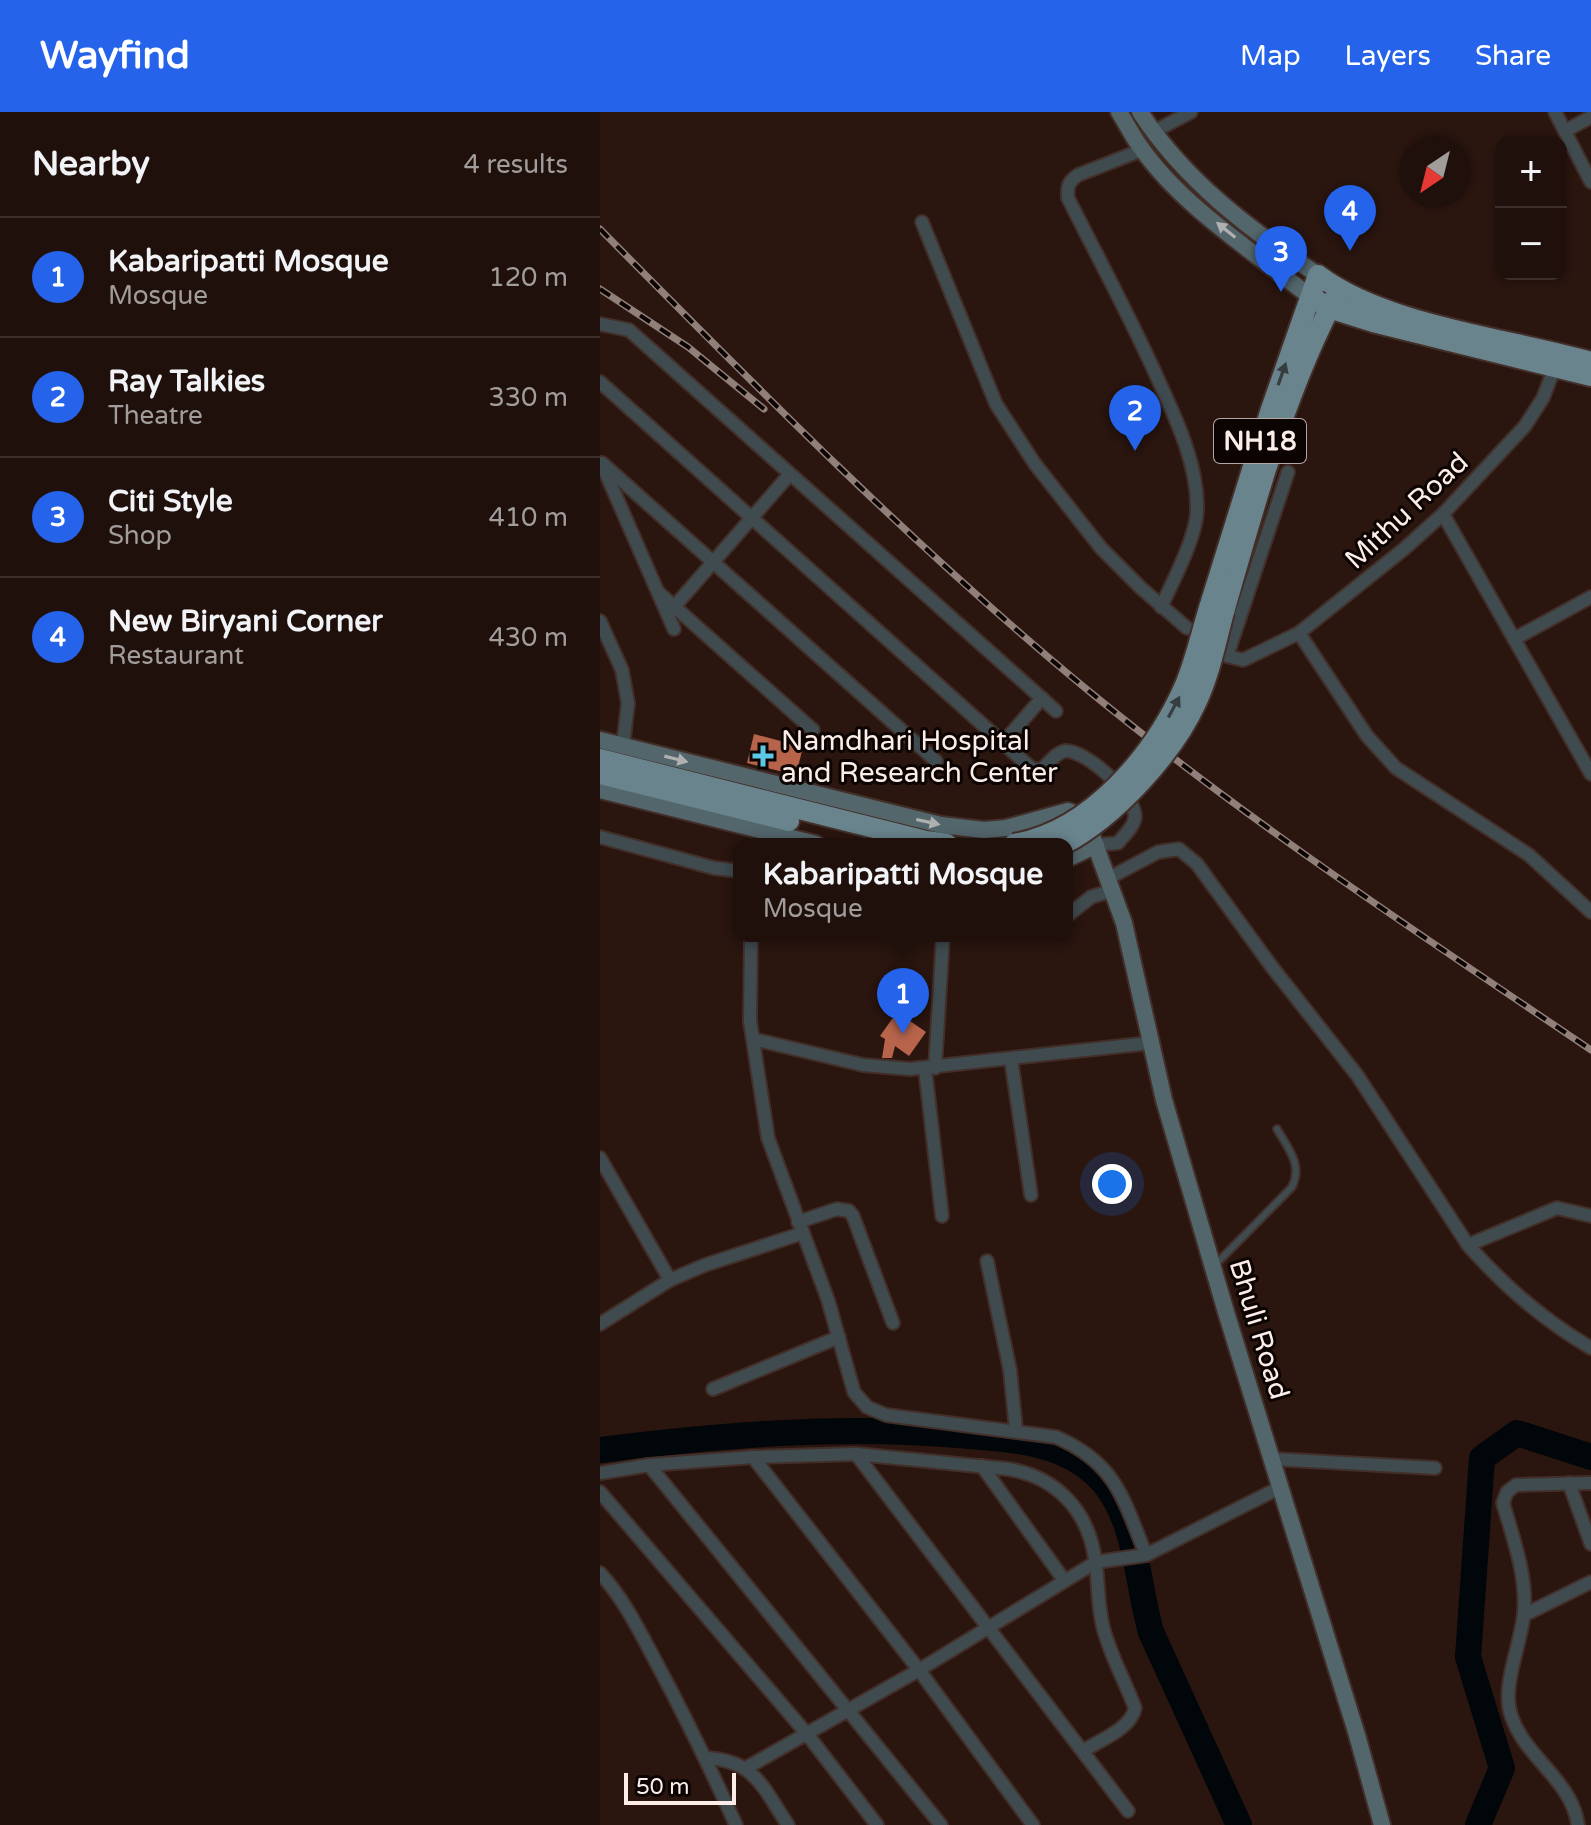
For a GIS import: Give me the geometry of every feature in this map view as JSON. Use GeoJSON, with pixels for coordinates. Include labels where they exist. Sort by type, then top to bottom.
{"type":"FeatureCollection","features":[{"type":"Feature","properties":{"kind":"highway","name":"NH18"},"geometry":{"type":"LineString","coordinates":[[1073,839],[1092,828],[1129,795],[1186,721],[1202,689],[1216,610],[1309,296],[1318,275]]}},
{"type":"Feature","properties":{"kind":"highway"},"geometry":{"type":"LineString","coordinates":[[1318,275],[1334,299]]}},
{"type":"Feature","properties":{"kind":"highway"},"geometry":{"type":"LineString","coordinates":[[1309,296],[1424,320],[1576,363]]}},
{"type":"Feature","properties":{"kind":"highway","name":"NH18"},"geometry":{"type":"LineString","coordinates":[[1035,838],[1049,834],[1091,809],[1133,766],[1176,705],[1250,521],[1286,412],[1334,299]]}},
{"type":"Feature","properties":{"kind":"highway"},"geometry":{"type":"LineString","coordinates":[[600,759],[914,838]]}},
{"type":"Feature","properties":{"kind":"highway"},"geometry":{"type":"LineString","coordinates":[[600,774],[858,838]]}},
{"type":"Feature","properties":{"kind":"main road"},"geometry":{"type":"LineString","coordinates":[[1119,112],[1142,150],[1169,180],[1309,296]]}},
{"type":"Feature","properties":{"kind":"main road"},"geometry":{"type":"LineString","coordinates":[[1140,112],[1175,160],[1218,201],[1318,275]]}},
{"type":"Feature","properties":{"kind":"main road","name":"Bhuli Road"},"geometry":{"type":"LineString","coordinates":[[600,740],[941,825],[984,830],[1006,828],[1068,811],[1080,816],[1096,845],[1124,923],[1164,1100],[1382,1825]]}},
{"type":"Feature","properties":{"kind":"main road"},"geometry":{"type":"LineString","coordinates":[[600,790],[759,837]]}},
{"type":"Feature","properties":{"kind":"main road"},"geometry":{"type":"LineString","coordinates":[[1073,856],[1096,845]]}},
{"type":"Feature","properties":{"kind":"street"},"geometry":{"type":"LineString","coordinates":[[1153,132],[1191,112]]}},
{"type":"Feature","properties":{"kind":"street"},"geometry":{"type":"LineString","coordinates":[[1555,112],[1591,182]]}},
{"type":"Feature","properties":{"kind":"street"},"geometry":{"type":"LineString","coordinates":[[1565,131],[1591,117]]}},
{"type":"Feature","properties":{"kind":"street"},"geometry":{"type":"LineString","coordinates":[[1142,150],[1078,175],[1070,180],[1067,188],[1068,198],[1153,368],[1176,420],[1191,467],[1198,511],[1184,557],[1161,607]]}},
{"type":"Feature","properties":{"kind":"street"},"geometry":{"type":"LineString","coordinates":[[922,222],[996,404],[1035,464],[1101,548],[1187,628]]}},
{"type":"Feature","properties":{"kind":"street"},"geometry":{"type":"LineString","coordinates":[[600,324],[629,330],[1056,711]]}},
{"type":"Feature","properties":{"kind":"street","name":"Mithu Road"},"geometry":{"type":"LineString","coordinates":[[1288,472],[1227,656],[1243,660],[1299,633],[1357,588],[1443,514],[1525,426],[1543,398],[1576,363]]}},
{"type":"Feature","properties":{"kind":"street"},"geometry":{"type":"LineString","coordinates":[[600,382],[1036,771],[1045,768],[1060,753],[1077,753],[1119,785],[1133,804],[1133,824],[1118,843],[1096,845]]}},
{"type":"Feature","properties":{"kind":"street"},"geometry":{"type":"LineString","coordinates":[[601,461],[936,761]]}},
{"type":"Feature","properties":{"kind":"street"},"geometry":{"type":"LineString","coordinates":[[601,461],[674,629]]}},
{"type":"Feature","properties":{"kind":"street"},"geometry":{"type":"LineString","coordinates":[[674,607],[790,474]]}},
{"type":"Feature","properties":{"kind":"street"},"geometry":{"type":"LineString","coordinates":[[1443,514],[1591,774]]}},
{"type":"Feature","properties":{"kind":"street"},"geometry":{"type":"LineString","coordinates":[[659,593],[813,730]]}},
{"type":"Feature","properties":{"kind":"street"},"geometry":{"type":"LineString","coordinates":[[1514,639],[1591,597]]}},
{"type":"Feature","properties":{"kind":"street"},"geometry":{"type":"LineString","coordinates":[[600,621],[622,670],[628,703],[623,746]]}},
{"type":"Feature","properties":{"kind":"street"},"geometry":{"type":"LineString","coordinates":[[1299,633],[1367,736],[1396,768],[1529,855],[1591,912]]}},
{"type":"Feature","properties":{"kind":"street"},"geometry":{"type":"LineString","coordinates":[[1003,743],[1042,698]]}},
{"type":"Feature","properties":{"kind":"street"},"geometry":{"type":"LineString","coordinates":[[600,837],[714,868],[733,870]]}},
{"type":"Feature","properties":{"kind":"street"},"geometry":{"type":"LineString","coordinates":[[1073,911],[1158,852],[1179,849],[1197,864],[1272,967],[1357,1075],[1468,1245],[1497,1278],[1534,1310],[1591,1348]]}},
{"type":"Feature","properties":{"kind":"street"},"geometry":{"type":"LineString","coordinates":[[751,942],[750,1021],[768,1138],[828,1300],[854,1392],[867,1407],[886,1415],[1016,1430],[1056,1437],[1078,1446],[1114,1480],[1125,1502],[1142,1556]]}},
{"type":"Feature","properties":{"kind":"street"},"geometry":{"type":"LineString","coordinates":[[942,942],[930,1068],[942,1216]]}},
{"type":"Feature","properties":{"kind":"street"},"geometry":{"type":"LineString","coordinates":[[753,1039],[863,1065],[930,1068],[1150,1043]]}},
{"type":"Feature","properties":{"kind":"street"},"geometry":{"type":"LineString","coordinates":[[1011,1059],[1031,1195]]}},
{"type":"Feature","properties":{"kind":"street"},"geometry":{"type":"LineString","coordinates":[[600,1158],[670,1280]]}},
{"type":"Feature","properties":{"kind":"street"},"geometry":{"type":"LineString","coordinates":[[1468,1245],[1557,1208],[1591,1216]]}},
{"type":"Feature","properties":{"kind":"street"},"geometry":{"type":"LineString","coordinates":[[600,1324],[670,1280],[801,1228],[837,1209],[849,1211],[893,1323]]}},
{"type":"Feature","properties":{"kind":"street"},"geometry":{"type":"LineString","coordinates":[[987,1261],[1010,1370],[1016,1430]]}},
{"type":"Feature","properties":{"kind":"street"},"geometry":{"type":"LineString","coordinates":[[713,1389],[839,1337]]}},
{"type":"Feature","properties":{"kind":"street"},"geometry":{"type":"LineString","coordinates":[[856,1454],[1128,1811]]}},
{"type":"Feature","properties":{"kind":"street"},"geometry":{"type":"LineString","coordinates":[[600,1473],[649,1465],[753,1457],[856,1454],[1027,1472],[1057,1487],[1078,1509],[1090,1533],[1096,1562],[1097,1600],[1104,1632],[1135,1708],[1134,1715],[1125,1725],[1083,1751]]}},
{"type":"Feature","properties":{"kind":"street"},"geometry":{"type":"LineString","coordinates":[[753,1457],[919,1670],[1033,1825]]}},
{"type":"Feature","properties":{"kind":"street"},"geometry":{"type":"LineString","coordinates":[[1272,1459],[1435,1468]]}},
{"type":"Feature","properties":{"kind":"street"},"geometry":{"type":"LineString","coordinates":[[649,1465],[941,1825]]}},
{"type":"Feature","properties":{"kind":"street"},"geometry":{"type":"LineString","coordinates":[[982,1466],[1064,1580]]}},
{"type":"Feature","properties":{"kind":"street"},"geometry":{"type":"LineString","coordinates":[[1569,1483],[1591,1544]]}},
{"type":"Feature","properties":{"kind":"street"},"geometry":{"type":"LineString","coordinates":[[1578,1825],[1571,1799],[1511,1716],[1508,1701],[1524,1615],[1524,1583],[1503,1503],[1507,1492],[1516,1485],[1591,1483]]}},
{"type":"Feature","properties":{"kind":"street"},"geometry":{"type":"LineString","coordinates":[[746,1768],[919,1670],[1096,1562],[1142,1556],[1281,1487]]}},
{"type":"Feature","properties":{"kind":"street"},"geometry":{"type":"LineString","coordinates":[[600,1492],[807,1734],[877,1825]]}},
{"type":"Feature","properties":{"kind":"street"},"geometry":{"type":"LineString","coordinates":[[600,1573],[632,1617],[706,1758],[736,1825]]}},
{"type":"Feature","properties":{"kind":"street"},"geometry":{"type":"LineString","coordinates":[[1524,1615],[1591,1582]]}},
{"type":"Feature","properties":{"kind":"street"},"geometry":{"type":"LineString","coordinates":[[706,1758],[727,1759],[746,1768],[788,1825]]}},
{"type":"Feature","properties":{"kind":"lane"},"geometry":{"type":"LineString","coordinates":[[1214,1266],[1292,1187],[1297,1177],[1297,1166],[1277,1129]]}},
{"type":"Feature","properties":{"kind":"building"},"geometry":{"type":"Polygon","coordinates":[[[754,734],[803,747],[796,775],[747,763],[754,734]]]}},
{"type":"Feature","properties":{"kind":"building"},"geometry":{"type":"Polygon","coordinates":[[[897,1012],[926,1032],[909,1056],[895,1046],[892,1058],[882,1058],[885,1039],[880,1036],[897,1012]]]}},
{"type":"Feature","properties":{"kind":"waterway"},"geometry":{"type":"LineString","coordinates":[[600,1450],[734,1436],[824,1431],[913,1432],[1035,1444],[1078,1461],[1104,1483],[1123,1516],[1135,1554],[1151,1632],[1239,1825]]}},
{"type":"Feature","properties":{"kind":"waterway"},"geometry":{"type":"LineString","coordinates":[[1478,1825],[1502,1768],[1468,1657],[1482,1458],[1517,1433],[1591,1457]]}},
{"type":"Feature","properties":{"kind":"railway"},"geometry":{"type":"LineString","coordinates":[[600,229],[900,525],[1090,692],[1211,787],[1591,1050]]}},
{"type":"Feature","properties":{"kind":"railway"},"geometry":{"type":"LineString","coordinates":[[600,289],[688,347],[764,409]]}},
{"type":"Feature","properties":{"kind":"place","name":"New Biryani Corner"},"geometry":{"type":"Point","coordinates":[1350,251]}},
{"type":"Feature","properties":{"kind":"place","name":"Citi Style"},"geometry":{"type":"Point","coordinates":[1281,292]}},
{"type":"Feature","properties":{"kind":"place","name":"Ray Talkies"},"geometry":{"type":"Point","coordinates":[1135,451]}},
{"type":"Feature","properties":{"kind":"place","name":"Namdhari Hospital and Research Center"},"geometry":{"type":"Point","coordinates":[763,756]}},
{"type":"Feature","properties":{"kind":"place","name":"Kabaripatti Mosque"},"geometry":{"type":"Point","coordinates":[903,1034]}}]}
